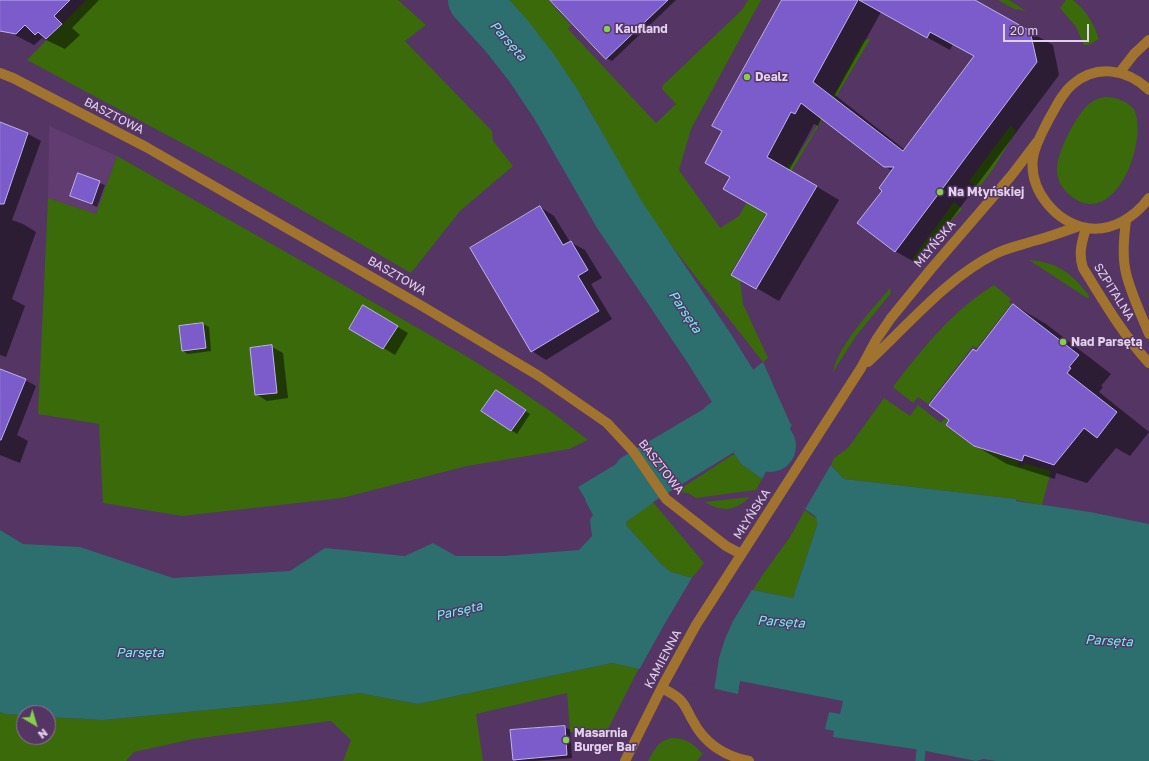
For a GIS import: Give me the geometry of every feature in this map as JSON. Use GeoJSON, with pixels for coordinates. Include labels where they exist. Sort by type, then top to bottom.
{"type":"FeatureCollection","features":[{"type":"Feature","properties":{"kind":"street"},"geometry":{"type":"LineString","coordinates":[[1120,72],[1134,54],[1149,40]]}},
{"type":"Feature","properties":{"kind":"street"},"geometry":{"type":"LineString","coordinates":[[1149,90],[1136,80],[1120,72],[1103,70],[1093,72],[1073,84],[1058,104],[1037,142],[1033,164],[1041,194],[1052,210],[1068,222],[1083,227],[1092,229],[1117,225],[1126,220],[1144,205],[1149,198]]}},
{"type":"Feature","properties":{"kind":"street","name":"BASZTOWA"},"geometry":{"type":"LineString","coordinates":[[0,73],[13,78],[146,147],[407,297],[545,379],[607,423],[633,451],[666,499],[726,546],[741,554]]}},
{"type":"Feature","properties":{"kind":"street","name":"MŁYŃSKA"},"geometry":{"type":"LineString","coordinates":[[729,572],[780,496],[891,318],[1011,176],[1037,142]]}},
{"type":"Feature","properties":{"kind":"street","name":"SZPITALNA"},"geometry":{"type":"LineString","coordinates":[[1126,220],[1124,240],[1126,272],[1133,295],[1149,334]]}},
{"type":"Feature","properties":{"kind":"street","name":"MŁYŃSKA"},"geometry":{"type":"LineString","coordinates":[[861,368],[942,292],[967,271],[994,254],[1006,249],[1083,227]]}},
{"type":"Feature","properties":{"kind":"street","name":"SZPITALNA"},"geometry":{"type":"LineString","coordinates":[[1083,227],[1081,245],[1081,261],[1083,268],[1107,307],[1132,343],[1149,363]]}},
{"type":"Feature","properties":{"kind":"street","name":"KAMIENNA"},"geometry":{"type":"LineString","coordinates":[[625,761],[683,649],[729,572]]}},
{"type":"Feature","properties":{"kind":"street"},"geometry":{"type":"LineString","coordinates":[[663,687],[682,701],[700,733],[716,748],[732,757],[748,761]]}},
{"type":"Feature","properties":{"kind":"shaded area"},"geometry":{"type":"Polygon","coordinates":[[[49,126],[117,156],[96,214],[48,198],[49,126]]]}},
{"type":"Feature","properties":{"kind":"green space"},"geometry":{"type":"Polygon","coordinates":[[[86,0],[398,0],[426,25],[405,41],[492,131],[493,141],[513,166],[460,211],[411,273],[234,171],[27,60],[86,0]]]}},
{"type":"Feature","properties":{"kind":"green space"},"geometry":{"type":"Polygon","coordinates":[[[501,0],[548,0],[571,25],[568,29],[656,123],[676,104],[662,89],[663,85],[742,10],[748,0],[761,0],[691,129],[679,170],[720,228],[739,216],[759,180],[776,188],[789,164],[793,163],[813,132],[863,41],[871,38],[730,274],[740,280],[743,304],[768,358],[763,362],[655,224],[633,189],[583,98],[501,0]]]}},
{"type":"Feature","properties":{"kind":"green space"},"geometry":{"type":"Polygon","coordinates":[[[998,0],[1009,0],[1026,11],[1014,9],[998,0]]]}},
{"type":"Feature","properties":{"kind":"green space"},"geometry":{"type":"Polygon","coordinates":[[[1066,0],[1073,0],[1082,8],[1095,28],[1099,39],[1088,45],[1084,45],[1076,27],[1060,8],[1066,0]]]}},
{"type":"Feature","properties":{"kind":"green space"},"geometry":{"type":"Polygon","coordinates":[[[1104,97],[1120,100],[1127,103],[1134,109],[1137,124],[1137,141],[1132,160],[1124,178],[1114,193],[1101,202],[1087,204],[1071,196],[1060,183],[1057,171],[1058,160],[1064,142],[1074,123],[1090,103],[1104,97]]]}},
{"type":"Feature","properties":{"kind":"green space"},"geometry":{"type":"Polygon","coordinates":[[[1011,125],[1016,131],[993,169],[978,189],[969,181],[1011,125]]]}},
{"type":"Feature","properties":{"kind":"green space"},"geometry":{"type":"Polygon","coordinates":[[[117,156],[471,359],[553,413],[588,440],[569,449],[467,466],[342,498],[182,516],[103,503],[99,424],[38,414],[48,198],[96,214],[117,156]]]}},
{"type":"Feature","properties":{"kind":"green space"},"geometry":{"type":"Polygon","coordinates":[[[954,202],[962,209],[918,261],[912,259],[954,202]]]}},
{"type":"Feature","properties":{"kind":"green space"},"geometry":{"type":"Polygon","coordinates":[[[1029,260],[1048,263],[1064,271],[1084,289],[1090,297],[1087,298],[1029,260]]]}},
{"type":"Feature","properties":{"kind":"green space"},"geometry":{"type":"Polygon","coordinates":[[[994,285],[1011,299],[1009,302],[1011,304],[977,348],[973,346],[928,404],[918,397],[913,403],[893,387],[939,331],[965,306],[994,285]]]}},
{"type":"Feature","properties":{"kind":"green space"},"geometry":{"type":"Polygon","coordinates":[[[890,288],[891,293],[856,336],[833,372],[841,351],[848,339],[890,288]]]}},
{"type":"Feature","properties":{"kind":"green space"},"geometry":{"type":"Polygon","coordinates":[[[884,398],[910,416],[918,405],[941,423],[945,418],[948,420],[945,425],[973,446],[1019,461],[1018,465],[1023,466],[1024,463],[1051,471],[1042,505],[1016,499],[844,479],[831,465],[834,458],[848,448],[884,398]]]}},
{"type":"Feature","properties":{"kind":"green space"},"geometry":{"type":"Polygon","coordinates":[[[734,454],[741,464],[762,479],[756,490],[696,498],[688,493],[677,492],[677,491],[734,454]]]}},
{"type":"Feature","properties":{"kind":"green space"},"geometry":{"type":"Polygon","coordinates":[[[750,497],[738,506],[728,509],[717,508],[704,502],[750,497]]]}},
{"type":"Feature","properties":{"kind":"green space"},"geometry":{"type":"Polygon","coordinates":[[[653,502],[704,563],[692,578],[671,572],[662,565],[626,525],[626,522],[653,502]]]}},
{"type":"Feature","properties":{"kind":"green space"},"geometry":{"type":"Polygon","coordinates":[[[805,510],[818,520],[793,598],[753,590],[790,537],[805,510]]]}},
{"type":"Feature","properties":{"kind":"green space"},"geometry":{"type":"Polygon","coordinates":[[[612,663],[639,668],[607,731],[570,732],[567,693],[476,714],[483,761],[343,761],[351,740],[331,721],[193,739],[134,752],[126,761],[0,761],[0,712],[16,715],[16,745],[56,745],[56,717],[103,720],[291,702],[359,693],[418,704],[612,663]]]}},
{"type":"Feature","properties":{"kind":"green space"},"geometry":{"type":"Polygon","coordinates":[[[671,738],[689,742],[703,754],[697,761],[648,761],[654,750],[663,741],[671,738]]]}},
{"type":"Feature","properties":{"kind":"water"},"geometry":{"type":"Polygon","coordinates":[[[763,362],[790,423],[844,479],[1016,499],[1016,501],[1090,512],[1149,524],[1149,761],[996,761],[984,759],[976,761],[921,750],[833,737],[834,731],[825,729],[829,712],[840,714],[843,701],[740,681],[738,694],[612,663],[418,704],[359,693],[291,702],[103,720],[56,717],[56,705],[16,705],[16,715],[0,712],[0,530],[23,544],[80,547],[173,578],[290,571],[325,548],[405,556],[433,543],[456,556],[503,556],[579,550],[592,536],[590,520],[593,515],[578,487],[623,460],[653,503],[626,522],[626,525],[662,565],[671,572],[692,578],[793,598],[817,525],[817,520],[815,516],[741,464],[704,408],[763,362]]]}},
{"type":"Feature","properties":{"kind":"pier"},"geometry":{"type":"Polygon","coordinates":[[[793,423],[832,463],[804,511],[761,481],[793,423]]]}},
{"type":"Feature","properties":{"kind":"pier"},"geometry":{"type":"Polygon","coordinates":[[[693,576],[753,588],[733,621],[725,639],[719,658],[714,691],[639,670],[693,576]]]}},
{"type":"Feature","properties":{"kind":"building"},"geometry":{"type":"Polygon","coordinates":[[[0,0],[70,0],[54,16],[62,24],[46,39],[38,32],[35,35],[25,25],[16,34],[0,31],[0,0]]]}},
{"type":"Feature","properties":{"kind":"building","name":"Kaufland"},"geometry":{"type":"Polygon","coordinates":[[[550,0],[668,0],[606,59],[550,0]]]}},
{"type":"Feature","properties":{"kind":"building"},"geometry":{"type":"Polygon","coordinates":[[[782,0],[858,0],[813,82],[903,151],[974,56],[930,32],[927,38],[859,0],[975,0],[1030,31],[1037,62],[895,252],[857,223],[882,191],[879,188],[894,167],[884,167],[801,103],[795,114],[791,112],[767,157],[817,186],[756,289],[731,275],[767,214],[723,189],[730,177],[705,163],[722,131],[712,126],[782,0]]]}},
{"type":"Feature","properties":{"kind":"building"},"geometry":{"type":"Polygon","coordinates":[[[0,122],[28,133],[4,204],[0,204],[0,122]]]}},
{"type":"Feature","properties":{"kind":"building"},"geometry":{"type":"Polygon","coordinates":[[[78,173],[100,181],[92,204],[70,196],[78,173]]]}},
{"type":"Feature","properties":{"kind":"building"},"geometry":{"type":"Polygon","coordinates":[[[540,206],[563,245],[571,241],[588,270],[578,276],[599,311],[531,352],[470,248],[540,206]]]}},
{"type":"Feature","properties":{"kind":"building"},"geometry":{"type":"Polygon","coordinates":[[[1013,304],[1079,355],[1069,367],[1071,368],[1067,373],[1117,412],[1097,438],[1084,428],[1054,465],[1024,455],[1022,461],[974,446],[946,425],[949,420],[929,405],[973,349],[976,351],[1013,304]]]}},
{"type":"Feature","properties":{"kind":"building"},"geometry":{"type":"Polygon","coordinates":[[[363,305],[398,326],[383,349],[349,329],[363,305]]]}},
{"type":"Feature","properties":{"kind":"building"},"geometry":{"type":"Polygon","coordinates":[[[203,323],[206,348],[182,351],[179,326],[203,323]]]}},
{"type":"Feature","properties":{"kind":"building"},"geometry":{"type":"Polygon","coordinates":[[[272,345],[277,393],[255,395],[250,348],[272,345]]]}},
{"type":"Feature","properties":{"kind":"building"},"geometry":{"type":"Polygon","coordinates":[[[0,369],[26,379],[1,440],[0,440],[0,369]]]}},
{"type":"Feature","properties":{"kind":"building"},"geometry":{"type":"Polygon","coordinates":[[[496,390],[526,410],[511,431],[481,411],[496,390]]]}},
{"type":"Feature","properties":{"kind":"building"},"geometry":{"type":"Polygon","coordinates":[[[565,726],[567,755],[513,760],[510,730],[565,726]]]}},
{"type":"Feature","properties":{"kind":"waterway","name":"Parsęta"},"geometry":{"type":"LineString","coordinates":[[474,0],[506,35],[531,67],[557,106],[619,214],[709,348],[764,440],[770,446]]}},
{"type":"Feature","properties":{"kind":"waterway"},"geometry":{"type":"LineString","coordinates":[[630,470],[713,421]]}},
{"type":"Feature","properties":{"kind":"waterway"},"geometry":{"type":"LineString","coordinates":[[644,490],[725,440]]}},
{"type":"Feature","properties":{"kind":"waterway"},"geometry":{"type":"LineString","coordinates":[[920,761],[921,750]]}},
{"type":"Feature","properties":{"kind":"place","name":"Kaufland"},"geometry":{"type":"Point","coordinates":[607,29]}},
{"type":"Feature","properties":{"kind":"place","name":"Dealz"},"geometry":{"type":"Point","coordinates":[747,77]}},
{"type":"Feature","properties":{"kind":"place","name":"Na Młyńskiej"},"geometry":{"type":"Point","coordinates":[940,192]}},
{"type":"Feature","properties":{"kind":"place","name":"Nad Parsętą"},"geometry":{"type":"Point","coordinates":[1063,342]}},
{"type":"Feature","properties":{"kind":"place","name":"Masarnia Burger Bar"},"geometry":{"type":"Point","coordinates":[566,740]}}]}
